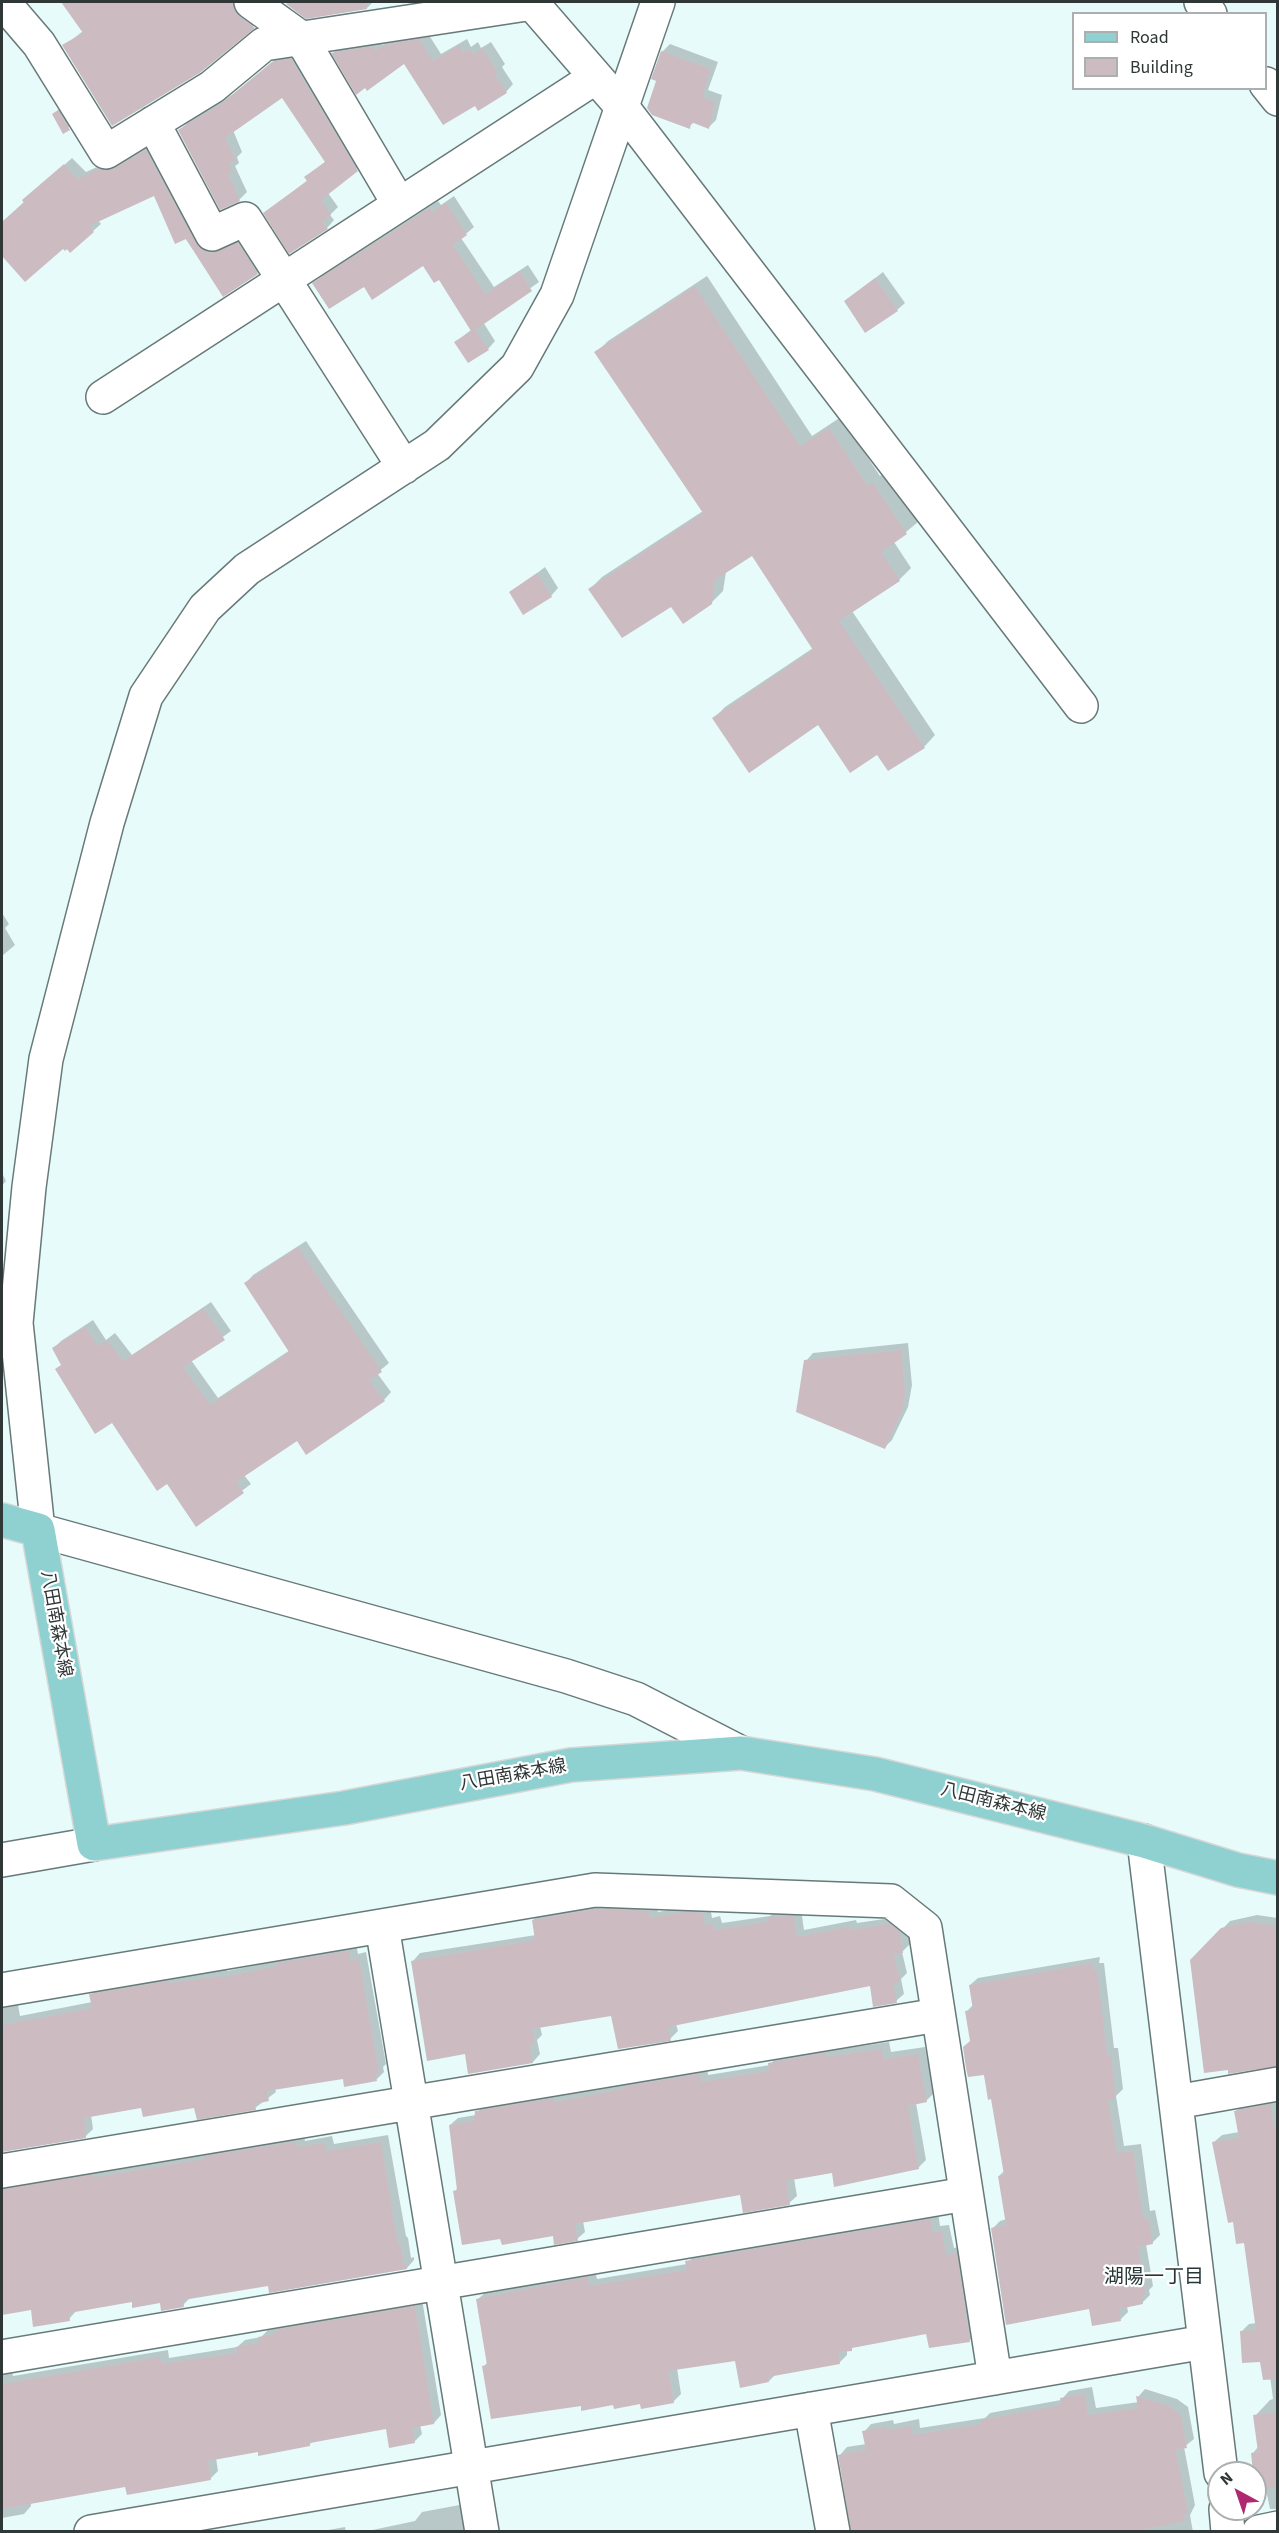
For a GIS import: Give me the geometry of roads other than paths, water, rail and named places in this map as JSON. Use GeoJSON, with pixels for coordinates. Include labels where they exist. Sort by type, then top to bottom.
{"type":"FeatureCollection","features":[{"type":"Feature","properties":{"kind":"main road"},"geometry":{"type":"LineString","coordinates":[[2,1520],[38,1530]]}},
{"type":"Feature","properties":{"kind":"main road","name":"八田南森本線"},"geometry":{"type":"LineString","coordinates":[[38,1530],[94,1844],[344,1808],[571,1765],[741,1753],[874,1774],[1144,1841],[1238,1870],[1278,1878]]}},
{"type":"Feature","properties":{"kind":"street"},"geometry":{"type":"LineString","coordinates":[[3,2],[39,44],[106,152],[213,87],[264,44],[532,2],[622,106],[1081,706]]}},
{"type":"Feature","properties":{"kind":"street"},"geometry":{"type":"LineString","coordinates":[[251,2],[301,38],[399,204]]}},
{"type":"Feature","properties":{"kind":"street"},"geometry":{"type":"LineString","coordinates":[[658,2],[557,296],[517,367],[437,445],[247,569],[205,608],[146,696],[107,823],[46,1059],[9,1311],[38,1530],[566,1676],[636,1699],[741,1753]]}},
{"type":"Feature","properties":{"kind":"street"},"geometry":{"type":"LineString","coordinates":[[103,397],[596,76]]}},
{"type":"Feature","properties":{"kind":"street"},"geometry":{"type":"LineString","coordinates":[[1267,85],[1278,99]]}},
{"type":"Feature","properties":{"kind":"street"},"geometry":{"type":"LineString","coordinates":[[153,123],[212,234],[244,219],[404,467]]}},
{"type":"Feature","properties":{"kind":"street"},"geometry":{"type":"LineString","coordinates":[[1144,1841],[1220,2461]]}},
{"type":"Feature","properties":{"kind":"street"},"geometry":{"type":"LineString","coordinates":[[2,1860],[94,1844]]}},
{"type":"Feature","properties":{"kind":"street"},"geometry":{"type":"LineString","coordinates":[[2,1990],[595,1890],[891,1901],[925,1928],[995,2378]]}},
{"type":"Feature","properties":{"kind":"street"},"geometry":{"type":"LineString","coordinates":[[382,1926],[482,2532]]}},
{"type":"Feature","properties":{"kind":"street"},"geometry":{"type":"LineString","coordinates":[[2,2171],[938,2015]]}},
{"type":"Feature","properties":{"kind":"street"},"geometry":{"type":"LineString","coordinates":[[1176,2102],[1278,2084]]}},
{"type":"Feature","properties":{"kind":"street"},"geometry":{"type":"LineString","coordinates":[[2,2357],[966,2194]]}},
{"type":"Feature","properties":{"kind":"street"},"geometry":{"type":"LineString","coordinates":[[95,2531],[1205,2342]]}},
{"type":"Feature","properties":{"kind":"street"},"geometry":{"type":"LineString","coordinates":[[811,2409],[832,2532]]}},
{"type":"Feature","properties":{"kind":"street"},"geometry":{"type":"LineString","coordinates":[[1260,2532],[1278,2528]]}},
{"type":"Feature","properties":{"kind":"district","name":"湖陽一丁目"},"geometry":{"type":"Point","coordinates":[1154,2279]}}]}
